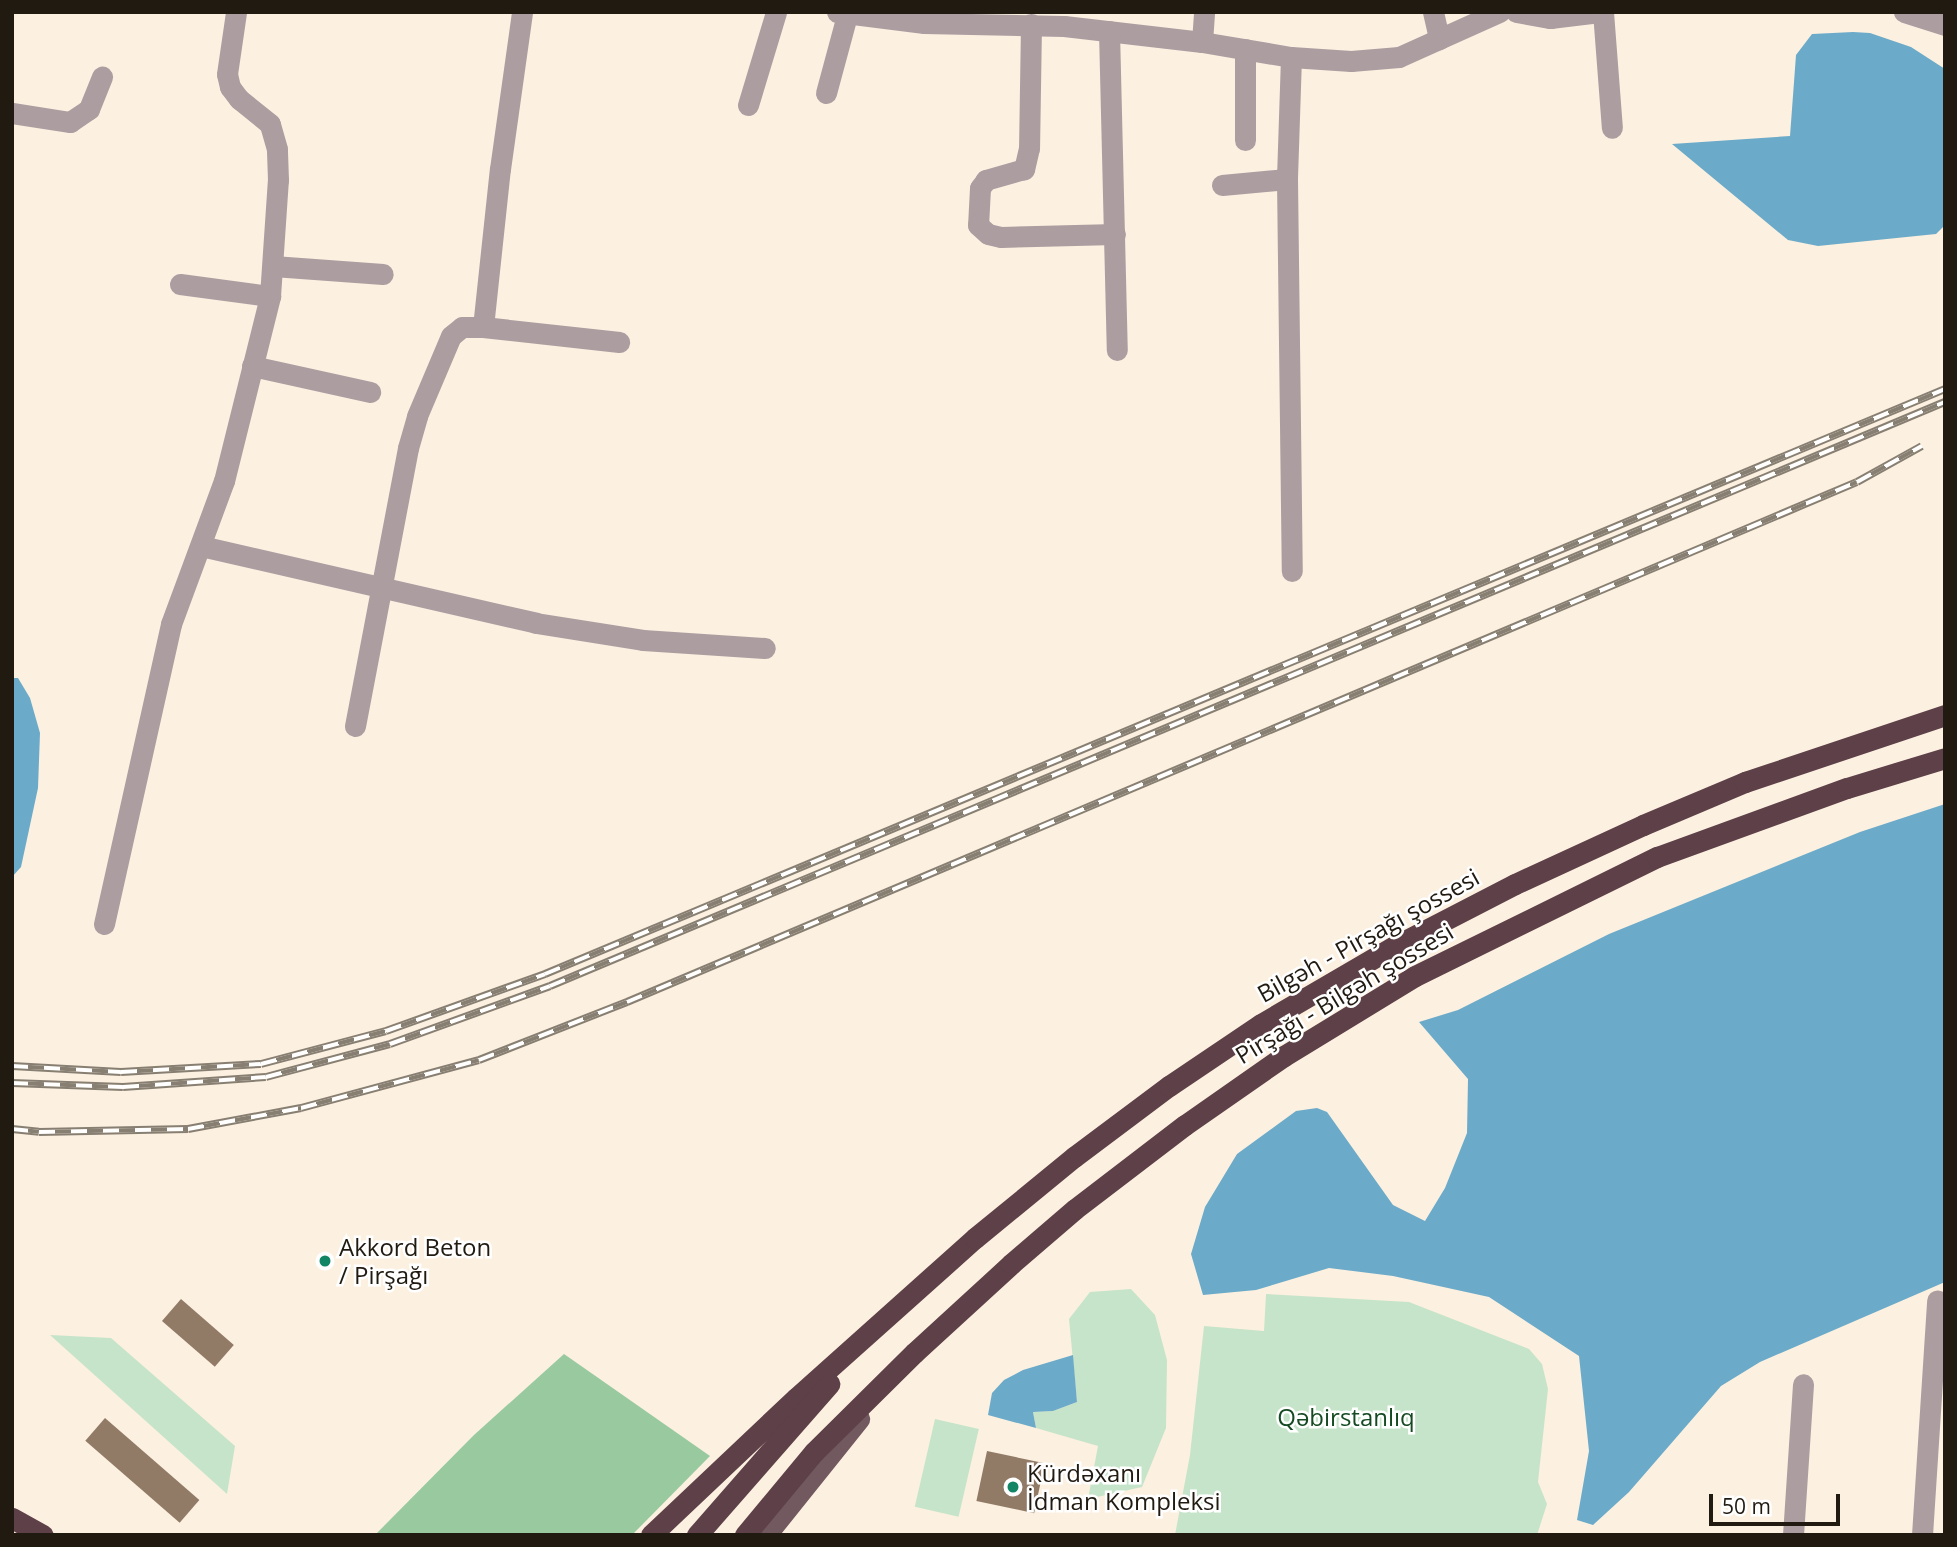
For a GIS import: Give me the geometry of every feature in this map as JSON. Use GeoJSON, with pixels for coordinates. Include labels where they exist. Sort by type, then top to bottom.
{"type":"FeatureCollection","features":[{"type":"Feature","properties":{"kind":"highway","name":"Bilgəh - Pirşağı şossesi"},"geometry":{"type":"LineString","coordinates":[[885,1319],[1073,1157],[1169,1086],[1261,1024],[1393,947],[1515,884],[1656,819],[1745,782],[1945,715]]}},
{"type":"Feature","properties":{"kind":"highway","name":"Pirşağı - Bilgəh şossesi"},"geometry":{"type":"LineString","coordinates":[[745,1535],[814,1452],[914,1353],[1075,1209],[1185,1125],[1284,1056],[1415,976],[1657,857],[1847,788],[1945,758]]}},
{"type":"Feature","properties":{"kind":"highway"},"geometry":{"type":"LineString","coordinates":[[651,1535],[885,1319]]}},
{"type":"Feature","properties":{"kind":"highway"},"geometry":{"type":"LineString","coordinates":[[697,1535],[885,1319]]}},
{"type":"Feature","properties":{"kind":"highway"},"geometry":{"type":"LineString","coordinates":[[12,1518],[43,1535]]}},
{"type":"Feature","properties":{"kind":"main road"},"geometry":{"type":"LineString","coordinates":[[766,1535],[914,1353]]}},
{"type":"Feature","properties":{"kind":"street"},"geometry":{"type":"LineString","coordinates":[[104,924],[171,624],[201,546],[242,420],[252,366],[270,296],[277,149],[270,124],[239,99],[230,87],[227,74],[236,12]]}},
{"type":"Feature","properties":{"kind":"street"},"geometry":{"type":"LineString","coordinates":[[483,327],[500,169],[522,12]]}},
{"type":"Feature","properties":{"kind":"street"},"geometry":{"type":"LineString","coordinates":[[748,105],[776,12]]}},
{"type":"Feature","properties":{"kind":"street"},"geometry":{"type":"LineString","coordinates":[[1202,42],[1204,12]]}},
{"type":"Feature","properties":{"kind":"street"},"geometry":{"type":"LineString","coordinates":[[1433,12],[1439,39]]}},
{"type":"Feature","properties":{"kind":"street"},"geometry":{"type":"LineString","coordinates":[[826,93],[842,13],[924,23],[1031,24],[1064,19],[1109,32],[1202,42],[1291,57],[1382,60],[1399,57],[1499,12]]}},
{"type":"Feature","properties":{"kind":"street"},"geometry":{"type":"LineString","coordinates":[[1516,12],[1549,18],[1602,12],[1612,128]]}},
{"type":"Feature","properties":{"kind":"street"},"geometry":{"type":"LineString","coordinates":[[1905,12],[1945,25]]}},
{"type":"Feature","properties":{"kind":"street"},"geometry":{"type":"LineString","coordinates":[[1031,24],[1029,148],[1024,169],[986,180],[980,188],[978,225],[988,234],[1000,237],[1115,234]]}},
{"type":"Feature","properties":{"kind":"street"},"geometry":{"type":"LineString","coordinates":[[1109,32],[1117,351]]}},
{"type":"Feature","properties":{"kind":"street"},"geometry":{"type":"LineString","coordinates":[[1245,50],[1245,140]]}},
{"type":"Feature","properties":{"kind":"street"},"geometry":{"type":"LineString","coordinates":[[1291,57],[1287,179],[1292,570]]}},
{"type":"Feature","properties":{"kind":"street"},"geometry":{"type":"LineString","coordinates":[[12,113],[70,122],[89,109],[102,76]]}},
{"type":"Feature","properties":{"kind":"street"},"geometry":{"type":"LineString","coordinates":[[1222,185],[1287,179]]}},
{"type":"Feature","properties":{"kind":"street"},"geometry":{"type":"LineString","coordinates":[[272,267],[383,274]]}},
{"type":"Feature","properties":{"kind":"street"},"geometry":{"type":"LineString","coordinates":[[180,284],[270,296]]}},
{"type":"Feature","properties":{"kind":"street"},"geometry":{"type":"LineString","coordinates":[[355,726],[408,449],[418,416],[451,336],[462,327],[483,327],[619,342]]}},
{"type":"Feature","properties":{"kind":"street"},"geometry":{"type":"LineString","coordinates":[[252,366],[370,392]]}},
{"type":"Feature","properties":{"kind":"street"},"geometry":{"type":"LineString","coordinates":[[201,546],[536,623],[643,640],[765,648]]}},
{"type":"Feature","properties":{"kind":"street"},"geometry":{"type":"LineString","coordinates":[[1922,1535],[1937,1300]]}},
{"type":"Feature","properties":{"kind":"street"},"geometry":{"type":"LineString","coordinates":[[1793,1535],[1803,1384]]}},
{"type":"Feature","properties":{"kind":"green space"},"geometry":{"type":"Polygon","coordinates":[[[1131,1289],[1155,1315],[1167,1360],[1166,1428],[1142,1487],[1088,1499],[1098,1446],[1036,1428],[1033,1412],[1053,1411],[1077,1402],[1069,1319],[1090,1292],[1131,1289]]]}},
{"type":"Feature","properties":{"kind":"green space","name":"Qəbirstanlıq"},"geometry":{"type":"Polygon","coordinates":[[[1266,1294],[1409,1302],[1529,1349],[1542,1364],[1548,1389],[1538,1482],[1547,1504],[1537,1535],[1175,1535],[1190,1455],[1204,1326],[1264,1331],[1266,1294]]]}},
{"type":"Feature","properties":{"kind":"green space"},"geometry":{"type":"Polygon","coordinates":[[[50,1335],[111,1338],[235,1446],[227,1494],[50,1335]]]}},
{"type":"Feature","properties":{"kind":"green space"},"geometry":{"type":"Polygon","coordinates":[[[564,1354],[710,1456],[632,1535],[375,1535],[474,1435],[564,1354]]]}},
{"type":"Feature","properties":{"kind":"green space"},"geometry":{"type":"Polygon","coordinates":[[[935,1419],[979,1429],[959,1517],[915,1507],[935,1419]]]}},
{"type":"Feature","properties":{"kind":"water"},"geometry":{"type":"Polygon","coordinates":[[[1870,33],[1911,47],[1945,69],[1945,225],[1936,234],[1818,246],[1788,240],[1672,144],[1790,136],[1796,55],[1812,34],[1870,33]]]}},
{"type":"Feature","properties":{"kind":"water"},"geometry":{"type":"Polygon","coordinates":[[[12,678],[18,678],[30,698],[40,733],[38,788],[21,867],[12,877],[12,678]]]}},
{"type":"Feature","properties":{"kind":"water"},"geometry":{"type":"Polygon","coordinates":[[[1945,804],[1945,1282],[1760,1362],[1721,1386],[1629,1492],[1593,1525],[1577,1520],[1589,1451],[1579,1356],[1489,1297],[1393,1276],[1329,1268],[1256,1290],[1203,1295],[1191,1254],[1205,1207],[1237,1154],[1296,1111],[1317,1108],[1327,1112],[1393,1205],[1425,1221],[1445,1188],[1467,1133],[1468,1079],[1419,1022],[1458,1010],[1609,934],[1860,832],[1945,804]]]}},
{"type":"Feature","properties":{"kind":"water"},"geometry":{"type":"Polygon","coordinates":[[[1073,1355],[1077,1402],[1053,1411],[1033,1412],[1036,1428],[988,1415],[992,1393],[1004,1380],[1023,1370],[1073,1355]]]}},
{"type":"Feature","properties":{"kind":"building"},"geometry":{"type":"Polygon","coordinates":[[[181,1299],[234,1345],[215,1367],[162,1321],[181,1299]]]}},
{"type":"Feature","properties":{"kind":"building"},"geometry":{"type":"Polygon","coordinates":[[[105,1418],[199,1500],[180,1523],[85,1441],[105,1418]]]}},
{"type":"Feature","properties":{"kind":"building"},"geometry":{"type":"Polygon","coordinates":[[[987,1451],[1045,1463],[1034,1513],[976,1501],[987,1451]]]}},
{"type":"Feature","properties":{"kind":"railway"},"geometry":{"type":"LineString","coordinates":[[12,1066],[121,1072],[261,1064],[386,1031],[545,974],[1945,389]]}},
{"type":"Feature","properties":{"kind":"railway"},"geometry":{"type":"LineString","coordinates":[[12,1083],[123,1087],[266,1077],[390,1044],[550,986],[1945,402]]}},
{"type":"Feature","properties":{"kind":"railway"},"geometry":{"type":"LineString","coordinates":[[12,1129],[39,1132],[188,1129],[301,1108],[479,1060],[627,1002],[1857,482],[1922,446]]}},
{"type":"Feature","properties":{"kind":"place","name":"Akkord Beton / Pirşağı"},"geometry":{"type":"Point","coordinates":[325,1261]}},
{"type":"Feature","properties":{"kind":"place","name":"Kürdəxanı İdman Kompleksi"},"geometry":{"type":"Point","coordinates":[1013,1487]}}]}
